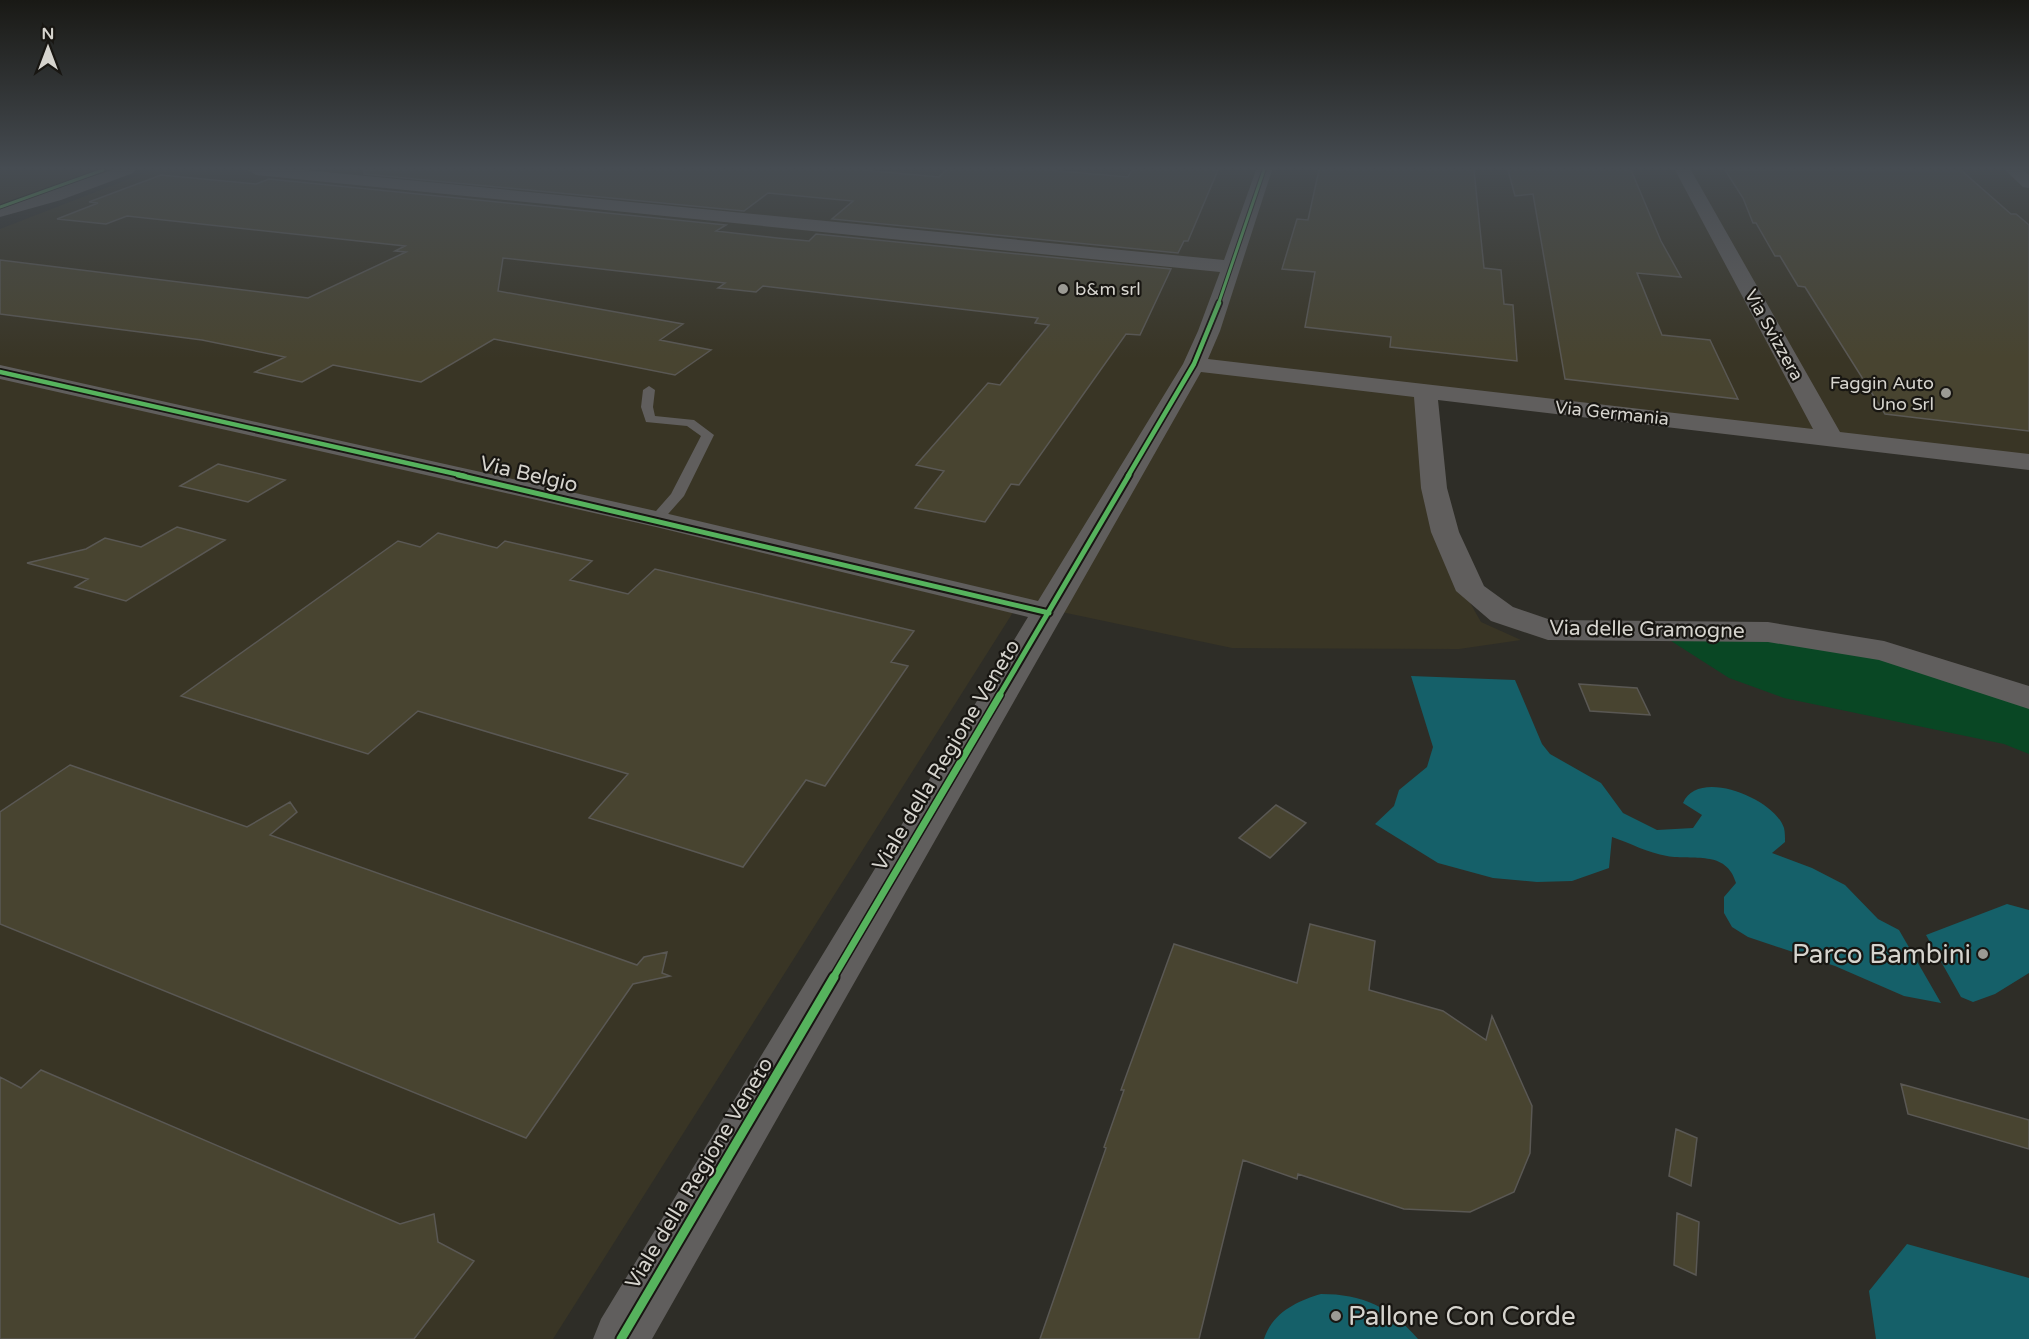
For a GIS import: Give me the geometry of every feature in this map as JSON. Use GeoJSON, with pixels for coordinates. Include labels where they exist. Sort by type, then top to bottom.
{"type":"FeatureCollection","features":[{"type":"Feature","properties":{"kind":"street"},"geometry":{"type":"LineString","coordinates":[[884,232],[1231,267]]}},
{"type":"Feature","properties":{"kind":"street","name":"Viale della Regione Veneto"},"geometry":{"type":"LineString","coordinates":[[621,1339],[1194,364],[1243,232]]}},
{"type":"Feature","properties":{"kind":"street","name":"Via Svizzera"},"geometry":{"type":"LineString","coordinates":[[1717,232],[1830,437]]}},
{"type":"Feature","properties":{"kind":"street","name":"Via Germania"},"geometry":{"type":"LineString","coordinates":[[1194,364],[2029,462]]}},
{"type":"Feature","properties":{"kind":"street","name":"Via Belgio"},"geometry":{"type":"LineString","coordinates":[[0,372],[656,519],[1049,613]]}},
{"type":"Feature","properties":{"kind":"street","name":"Via delle Gramogne"},"geometry":{"type":"LineString","coordinates":[[1425,392],[1434,488],[1445,532],[1471,591],[1503,614],[1548,630],[1768,632],[1884,651],[2029,698]]}},
{"type":"Feature","properties":{"kind":"lane"},"geometry":{"type":"LineString","coordinates":[[649,390],[647,407],[650,419],[690,423],[708,435],[677,496],[656,519]]}},
{"type":"Feature","properties":{"kind":"shaded area"},"geometry":{"type":"Polygon","coordinates":[[[0,232],[2029,232],[2029,465],[1426,395],[1464,592],[1481,622],[1521,640],[1459,649],[1232,648],[1019,603],[553,1339],[0,1339],[0,232]]]}},
{"type":"Feature","properties":{"kind":"green space"},"geometry":{"type":"Polygon","coordinates":[[[1668,639],[1775,640],[1882,656],[2029,692],[2029,754],[2004,744],[1784,698],[1729,678],[1668,639]]]}},
{"type":"Feature","properties":{"kind":"water"},"geometry":{"type":"Polygon","coordinates":[[[1411,676],[1515,680],[1542,744],[1550,754],[1601,783],[1623,813],[1657,830],[1693,828],[1702,815],[1683,803],[1691,793],[1704,788],[1719,787],[1736,791],[1767,807],[1778,817],[1784,828],[1785,842],[1772,853],[1812,868],[1845,885],[1878,919],[1899,930],[1941,1003],[1904,996],[1835,966],[1748,937],[1732,927],[1724,913],[1724,897],[1736,883],[1725,865],[1717,861],[1660,855],[1612,837],[1609,868],[1572,881],[1537,882],[1493,878],[1438,863],[1375,824],[1394,806],[1399,790],[1427,767],[1433,747],[1411,676]]]}},
{"type":"Feature","properties":{"kind":"water","name":"Parco Bambini"},"geometry":{"type":"Polygon","coordinates":[[[2007,904],[2029,910],[2029,973],[1995,994],[1973,1002],[1961,997],[1926,935],[2007,904]]]}},
{"type":"Feature","properties":{"kind":"water"},"geometry":{"type":"Polygon","coordinates":[[[1907,1244],[2029,1278],[2029,1339],[1876,1339],[1869,1291],[1907,1244]]]}},
{"type":"Feature","properties":{"kind":"water","name":"Pallone Con Corde"},"geometry":{"type":"Polygon","coordinates":[[[1321,1294],[1350,1297],[1375,1304],[1397,1318],[1418,1339],[1264,1339],[1273,1322],[1286,1309],[1321,1294]]]}},
{"type":"Feature","properties":{"kind":"building"},"geometry":{"type":"Polygon","coordinates":[[[280,232],[729,232],[809,241],[816,234],[1171,269],[1140,335],[1126,334],[1019,485],[1011,484],[985,522],[915,508],[944,471],[916,465],[988,383],[1000,385],[1049,325],[1035,323],[1038,318],[763,286],[756,292],[718,288],[725,283],[503,258],[498,291],[683,324],[660,340],[711,350],[675,375],[494,339],[421,382],[333,365],[302,382],[255,372],[285,357],[202,340],[0,314],[0,260],[308,298],[406,252],[395,251],[405,246],[280,232]]]}},
{"type":"Feature","properties":{"kind":"building"},"geometry":{"type":"Polygon","coordinates":[[[969,232],[1192,232],[1178,253],[969,232]]]}},
{"type":"Feature","properties":{"kind":"building"},"geometry":{"type":"Polygon","coordinates":[[[1293,232],[1480,232],[1484,268],[1501,270],[1504,304],[1513,305],[1517,361],[1390,347],[1391,337],[1305,327],[1315,272],[1282,269],[1293,232]]]}},
{"type":"Feature","properties":{"kind":"building"},"geometry":{"type":"Polygon","coordinates":[[[1540,232],[1657,232],[1681,277],[1637,273],[1662,335],[1710,340],[1738,399],[1565,379],[1540,232]]]}},
{"type":"Feature","properties":{"kind":"building"},"geometry":{"type":"Polygon","coordinates":[[[1761,232],[2029,232],[2029,431],[1885,414],[1805,287],[1798,286],[1780,256],[1775,256],[1761,232]]]}},
{"type":"Feature","properties":{"kind":"building"},"geometry":{"type":"Polygon","coordinates":[[[218,464],[285,480],[248,502],[180,486],[218,464]]]}},
{"type":"Feature","properties":{"kind":"building"},"geometry":{"type":"Polygon","coordinates":[[[177,527],[225,540],[126,601],[75,587],[88,579],[27,563],[86,549],[105,538],[141,547],[177,527]]]}},
{"type":"Feature","properties":{"kind":"building"},"geometry":{"type":"Polygon","coordinates":[[[438,533],[497,548],[505,541],[592,561],[570,580],[628,594],[655,569],[914,631],[891,662],[908,666],[825,786],[806,780],[743,867],[589,818],[628,774],[418,711],[368,754],[181,696],[398,541],[420,547],[438,533]]]}},
{"type":"Feature","properties":{"kind":"building"},"geometry":{"type":"Polygon","coordinates":[[[1579,684],[1637,688],[1650,715],[1590,711],[1579,684]]]}},
{"type":"Feature","properties":{"kind":"building"},"geometry":{"type":"Polygon","coordinates":[[[70,765],[247,827],[290,802],[297,812],[270,835],[637,965],[644,957],[667,952],[662,973],[670,976],[633,984],[526,1138],[0,924],[0,812],[70,765]]]}},
{"type":"Feature","properties":{"kind":"building"},"geometry":{"type":"Polygon","coordinates":[[[1276,805],[1306,823],[1270,858],[1239,838],[1276,805]]]}},
{"type":"Feature","properties":{"kind":"building"},"geometry":{"type":"Polygon","coordinates":[[[1310,924],[1375,941],[1369,990],[1443,1011],[1486,1040],[1492,1016],[1532,1106],[1530,1153],[1514,1192],[1470,1212],[1404,1209],[1298,1174],[1297,1179],[1243,1160],[1199,1339],[1040,1339],[1106,1148],[1104,1147],[1124,1090],[1121,1090],[1174,944],[1297,983],[1310,924]]]}},
{"type":"Feature","properties":{"kind":"building"},"geometry":{"type":"Polygon","coordinates":[[[41,1070],[400,1224],[434,1214],[438,1242],[474,1261],[414,1339],[0,1339],[0,1077],[21,1088],[41,1070]]]}},
{"type":"Feature","properties":{"kind":"building"},"geometry":{"type":"Polygon","coordinates":[[[1901,1084],[2029,1120],[2029,1149],[1908,1114],[1901,1084]]]}},
{"type":"Feature","properties":{"kind":"building"},"geometry":{"type":"Polygon","coordinates":[[[1676,1129],[1697,1138],[1691,1186],[1669,1176],[1676,1129]]]}},
{"type":"Feature","properties":{"kind":"building"},"geometry":{"type":"Polygon","coordinates":[[[1677,1213],[1699,1222],[1696,1275],[1674,1265],[1677,1213]]]}},
{"type":"Feature","properties":{"kind":"cycle path"},"geometry":{"type":"LineString","coordinates":[[621,1339],[1194,364],[1209,331],[1243,232]]}},
{"type":"Feature","properties":{"kind":"cycle path"},"geometry":{"type":"LineString","coordinates":[[0,372],[656,519],[1049,613]]}},
{"type":"Feature","properties":{"kind":"place","name":"b&m srl"},"geometry":{"type":"Point","coordinates":[1063,289]}},
{"type":"Feature","properties":{"kind":"place","name":"Faggin Auto Uno Srl"},"geometry":{"type":"Point","coordinates":[1946,393]}},
{"type":"Feature","properties":{"kind":"place","name":"Parco Bambini"},"geometry":{"type":"Point","coordinates":[1983,954]}},
{"type":"Feature","properties":{"kind":"place","name":"Pallone Con Corde"},"geometry":{"type":"Point","coordinates":[1336,1316]}}]}
